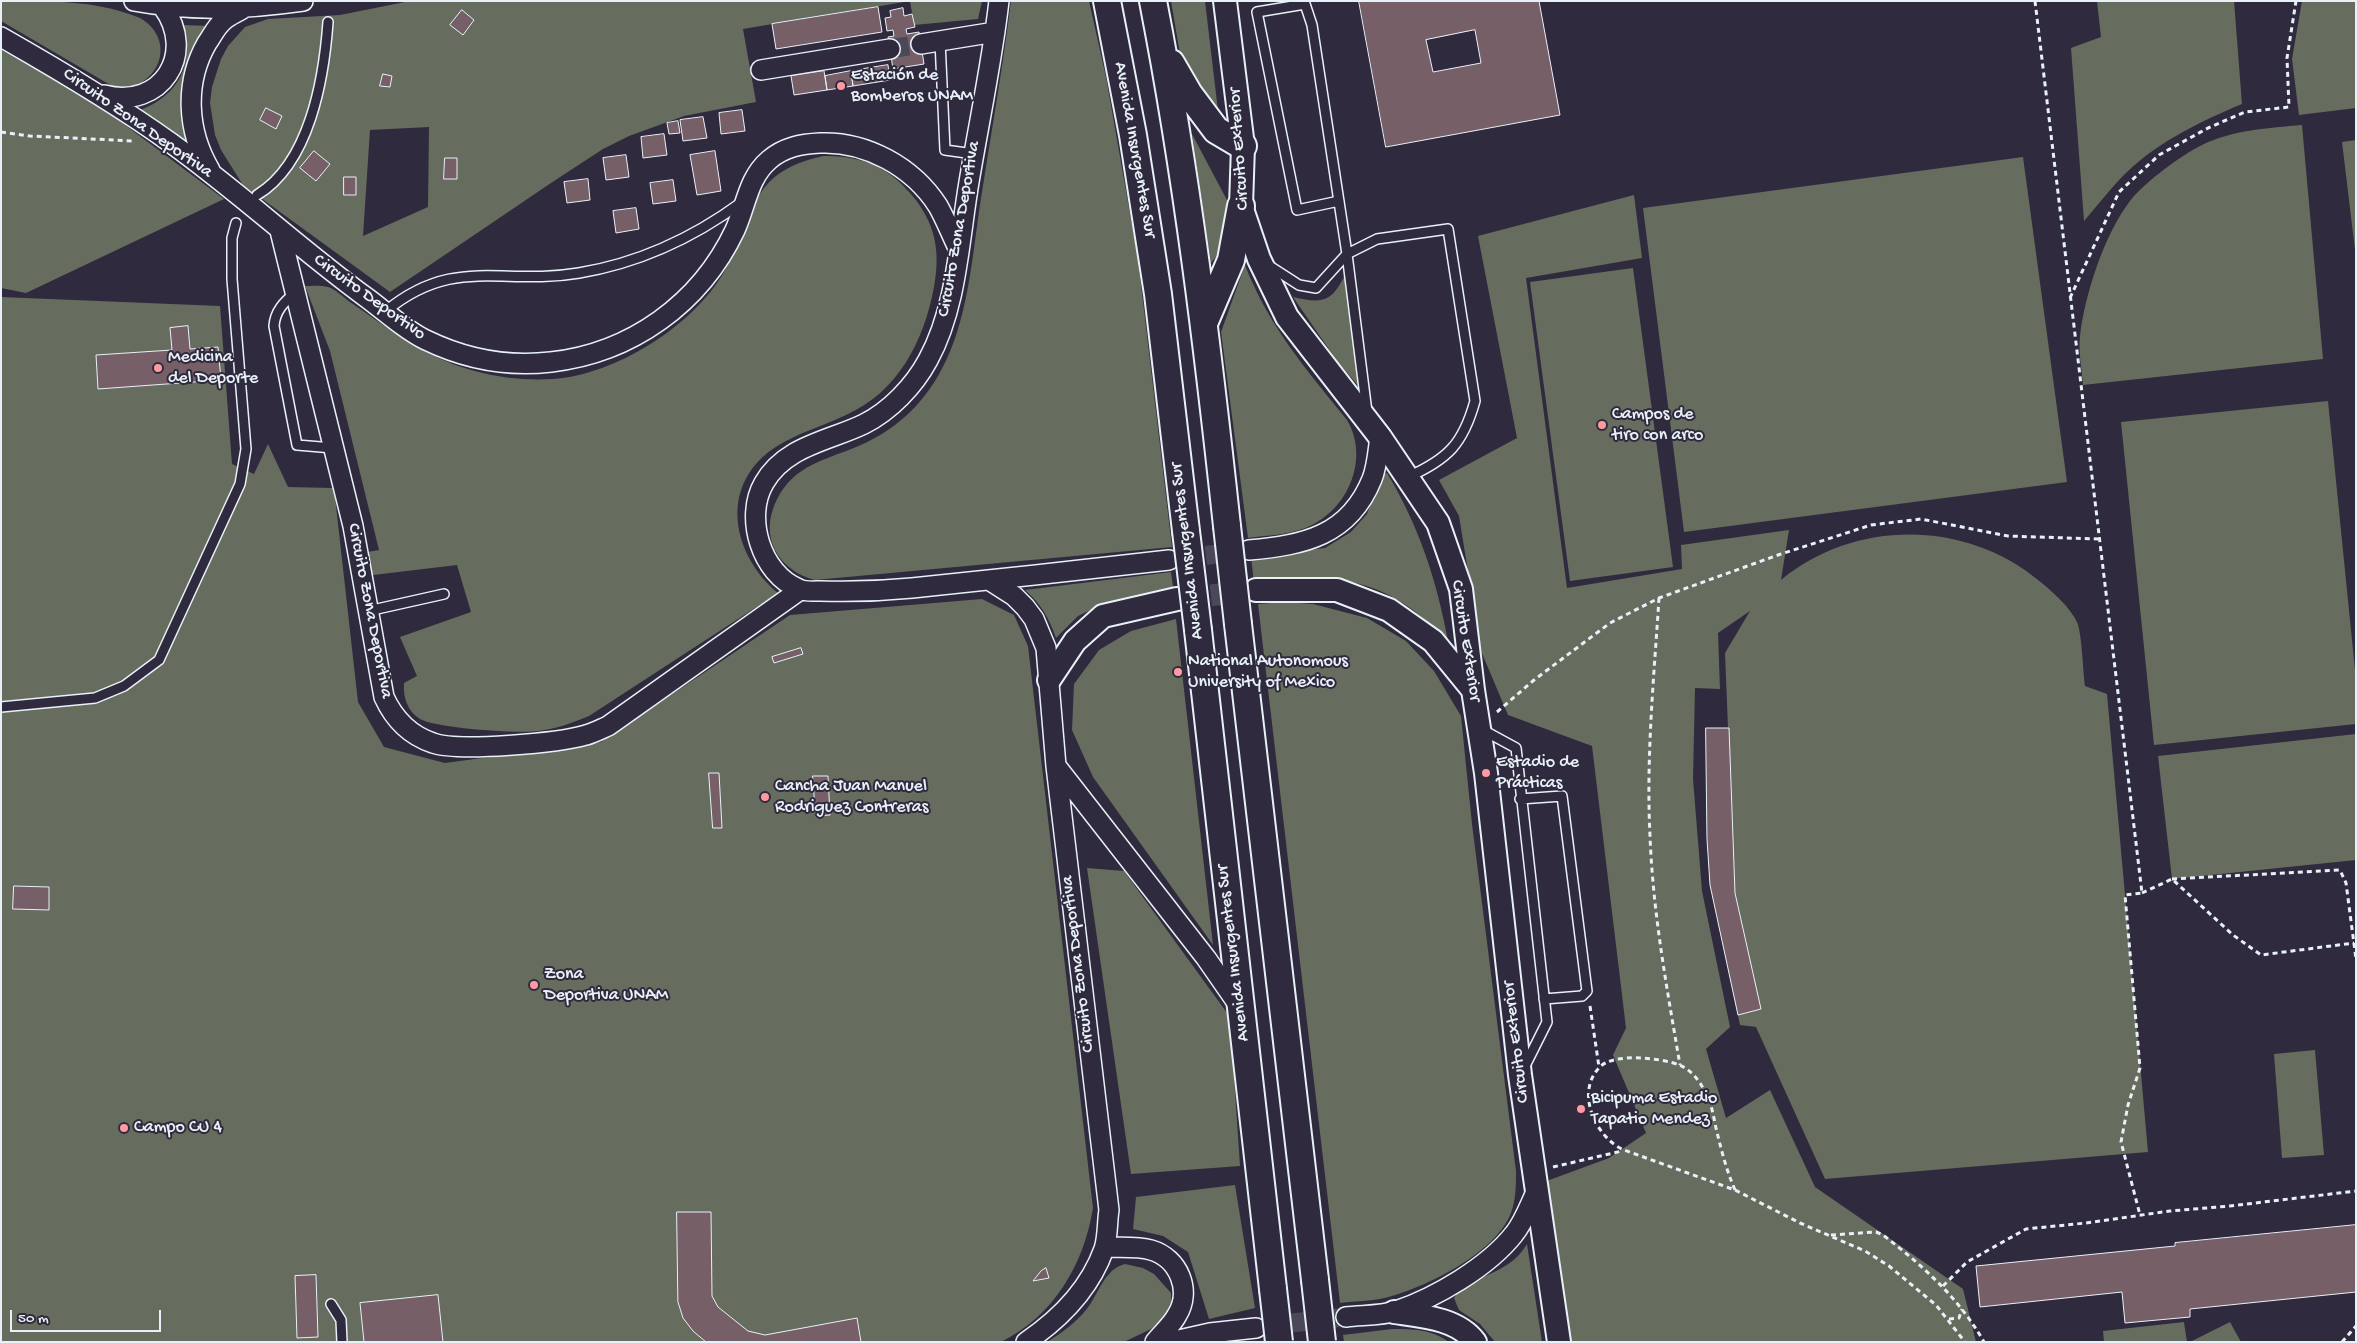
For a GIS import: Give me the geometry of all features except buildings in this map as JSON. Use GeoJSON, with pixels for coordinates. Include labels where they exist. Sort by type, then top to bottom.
{"type":"FeatureCollection","features":[{"type":"Feature","properties":{"kind":"main road","name":"Avenida Insurgentes Sur"},"geometry":{"type":"LineString","coordinates":[[1107,1],[1134,144],[1158,294],[1279,1342]]}},
{"type":"Feature","properties":{"kind":"main road"},"geometry":{"type":"LineString","coordinates":[[1153,1],[1186,190],[1205,321],[1238,624],[1322,1342]]}},
{"type":"Feature","properties":{"kind":"main road"},"geometry":{"type":"LineString","coordinates":[[1162,48],[1189,94],[1216,130],[1243,146]]}},
{"type":"Feature","properties":{"kind":"main road"},"geometry":{"type":"LineString","coordinates":[[1205,321],[1231,260],[1241,206]]}},
{"type":"Feature","properties":{"kind":"street"},"geometry":{"type":"LineString","coordinates":[[134,1],[163,7],[242,9],[276,3],[304,1]]}},
{"type":"Feature","properties":{"kind":"street","name":"Circuito Zona Deportiva"},"geometry":{"type":"LineString","coordinates":[[1,37],[94,90],[172,144],[273,225],[295,292],[353,526],[384,697],[398,721],[409,731],[434,744],[448,747],[499,746],[575,737],[608,726],[800,590],[777,573],[761,548],[757,535],[756,508],[763,483],[777,466],[794,454],[872,419],[889,407],[916,379],[937,342],[949,302],[960,250],[999,1]]}},
{"type":"Feature","properties":{"kind":"street","name":"Circuito Exterior"},"geometry":{"type":"LineString","coordinates":[[1225,1],[1243,146],[1241,206],[1259,259],[1287,317],[1374,431],[1438,523],[1461,589],[1478,728],[1486,773],[1520,1075],[1559,1342]]}},
{"type":"Feature","properties":{"kind":"street"},"geometry":{"type":"LineString","coordinates":[[94,90],[105,95],[128,98],[151,90],[164,79],[174,63],[177,40],[175,28],[163,7]]}},
{"type":"Feature","properties":{"kind":"street"},"geometry":{"type":"LineString","coordinates":[[213,176],[203,159],[192,122],[192,84],[203,50],[212,35],[223,21],[242,9]]}},
{"type":"Feature","properties":{"kind":"street"},"geometry":{"type":"LineString","coordinates":[[921,44],[995,32]]}},
{"type":"Feature","properties":{"kind":"street"},"geometry":{"type":"LineString","coordinates":[[760,70],[890,49]]}},
{"type":"Feature","properties":{"kind":"street","name":"Circuito Deportivo"},"geometry":{"type":"LineString","coordinates":[[273,225],[422,339],[446,349],[497,362],[549,363],[600,352],[646,331],[684,301],[701,284],[724,251],[739,222],[749,188],[762,168],[779,153],[805,144],[836,143],[851,145],[881,156],[895,164],[918,184],[938,207],[960,250]]}},
{"type":"Feature","properties":{"kind":"street"},"geometry":{"type":"LineString","coordinates":[[1249,550],[1289,546],[1324,536],[1351,514],[1372,479],[1374,431]]}},
{"type":"Feature","properties":{"kind":"street"},"geometry":{"type":"LineString","coordinates":[[800,590],[860,593],[1169,560]]}},
{"type":"Feature","properties":{"kind":"street","name":"Circuito Zona Deportiva"},"geometry":{"type":"LineString","coordinates":[[989,580],[1014,596],[1034,619],[1046,648],[1056,766],[1108,1210],[1105,1247],[1093,1273],[1072,1303],[1057,1318],[1026,1342]]}},
{"type":"Feature","properties":{"kind":"street"},"geometry":{"type":"LineString","coordinates":[[1256,590],[1337,590],[1389,610],[1433,641],[1473,690]]}},
{"type":"Feature","properties":{"kind":"street"},"geometry":{"type":"LineString","coordinates":[[1049,680],[1075,641],[1104,616],[1177,599]]}},
{"type":"Feature","properties":{"kind":"street"},"geometry":{"type":"LineString","coordinates":[[1056,766],[1206,958],[1241,1009]]}},
{"type":"Feature","properties":{"kind":"street"},"geometry":{"type":"LineString","coordinates":[[1394,1312],[1436,1292],[1479,1267],[1496,1253],[1515,1233],[1537,1190]]}},
{"type":"Feature","properties":{"kind":"street"},"geometry":{"type":"LineString","coordinates":[[1105,1247],[1151,1250],[1168,1259],[1180,1275],[1184,1296],[1182,1306],[1174,1320],[1155,1342]]}},
{"type":"Feature","properties":{"kind":"street"},"geometry":{"type":"LineString","coordinates":[[1346,1316],[1394,1312],[1440,1319],[1471,1337],[1475,1342]]}},
{"type":"Feature","properties":{"kind":"street"},"geometry":{"type":"LineString","coordinates":[[1170,1342],[1210,1333],[1256,1328]]}},
{"type":"Feature","properties":{"kind":"lane"},"geometry":{"type":"LineString","coordinates":[[1339,201],[1297,210],[1257,12],[1305,4],[1312,25],[1339,201],[1374,431]]}},
{"type":"Feature","properties":{"kind":"lane"},"geometry":{"type":"LineString","coordinates":[[257,195],[279,176],[290,161],[305,133],[322,74],[328,22]]}},
{"type":"Feature","properties":{"kind":"lane"},"geometry":{"type":"LineString","coordinates":[[940,41],[944,150],[974,154]]}},
{"type":"Feature","properties":{"kind":"lane"},"geometry":{"type":"LineString","coordinates":[[386,311],[413,292],[444,279],[476,274],[519,277],[578,273],[638,258],[694,234],[746,199]]}},
{"type":"Feature","properties":{"kind":"lane"},"geometry":{"type":"LineString","coordinates":[[1,707],[95,698],[124,686],[159,660],[240,484],[244,467],[246,449],[232,279],[232,238],[236,223]]}},
{"type":"Feature","properties":{"kind":"lane"},"geometry":{"type":"LineString","coordinates":[[1259,259],[1299,285],[1316,288],[1347,254],[1377,239],[1448,229],[1475,402],[1469,424],[1457,443],[1435,465],[1407,477]]}},
{"type":"Feature","properties":{"kind":"lane"},"geometry":{"type":"LineString","coordinates":[[295,292],[283,302],[274,316],[274,326],[297,445],[334,448]]}},
{"type":"Feature","properties":{"kind":"lane"},"geometry":{"type":"LineString","coordinates":[[368,611],[444,594]]}},
{"type":"Feature","properties":{"kind":"lane"},"geometry":{"type":"LineString","coordinates":[[1478,728],[1516,748],[1520,798],[1547,1022],[1520,1075]]}},
{"type":"Feature","properties":{"kind":"lane"},"geometry":{"type":"LineString","coordinates":[[1520,798],[1562,796],[1587,991],[1582,996],[1544,999]]}},
{"type":"Feature","properties":{"kind":"lane"},"geometry":{"type":"LineString","coordinates":[[331,1304],[341,1320],[342,1342]]}},
{"type":"Feature","properties":{"kind":"path"},"geometry":{"type":"LineString","coordinates":[[2035,1],[2098,539],[2142,893]]}},
{"type":"Feature","properties":{"kind":"path"},"geometry":{"type":"LineString","coordinates":[[2070,299],[2119,192],[2159,155],[2208,128],[2245,112],[2289,107],[2287,58],[2296,1]]}},
{"type":"Feature","properties":{"kind":"path"},"geometry":{"type":"LineString","coordinates":[[1,132],[30,136],[172,144]]}},
{"type":"Feature","properties":{"kind":"path"},"geometry":{"type":"LineString","coordinates":[[1478,728],[1534,680],[1610,623],[1659,598],[1778,554],[1871,525],[1921,519],[2008,536],[2098,539]]}},
{"type":"Feature","properties":{"kind":"path"},"geometry":{"type":"LineString","coordinates":[[1659,598],[1650,735],[1650,836],[1657,934],[1680,1065]]}},
{"type":"Feature","properties":{"kind":"path"},"geometry":{"type":"LineString","coordinates":[[2140,1215],[2121,1142],[2128,1105],[2140,1068],[2125,895],[2142,893],[2172,879],[2340,870],[2346,883],[2356,959]]}},
{"type":"Feature","properties":{"kind":"path"},"geometry":{"type":"LineString","coordinates":[[2172,879],[2233,934],[2261,955],[2354,943]]}},
{"type":"Feature","properties":{"kind":"path"},"geometry":{"type":"LineString","coordinates":[[1587,991],[1599,1067]]}},
{"type":"Feature","properties":{"kind":"path"},"geometry":{"type":"LineString","coordinates":[[1734,1190],[1727,1172],[1709,1098],[1692,1074],[1680,1065],[1661,1060],[1618,1059],[1599,1067],[1592,1078],[1589,1094],[1597,1127],[1607,1140],[1624,1150],[1734,1190],[1825,1235],[1845,1242],[1889,1266],[1936,1305],[1965,1342]]}},
{"type":"Feature","properties":{"kind":"path"},"geometry":{"type":"LineString","coordinates":[[1537,1190],[1546,1173],[1558,1164],[1624,1150]]}},
{"type":"Feature","properties":{"kind":"path"},"geometry":{"type":"LineString","coordinates":[[1943,1286],[1967,1262],[2026,1229],[2294,1199],[2356,1190]]}},
{"type":"Feature","properties":{"kind":"path"},"geometry":{"type":"LineString","coordinates":[[1825,1235],[1876,1232],[1883,1235],[1943,1286],[1962,1309],[1984,1342]]}},
{"type":"Feature","properties":{"kind":"path"},"geometry":{"type":"LineString","coordinates":[[1845,1242],[1849,1235]]}},
{"type":"Feature","properties":{"kind":"path"},"geometry":{"type":"LineString","coordinates":[[1948,1319],[1959,1318],[1962,1309]]}},
{"type":"Feature","properties":{"kind":"path"},"geometry":{"type":"LineString","coordinates":[[2342,1342],[2356,1326]]}},
{"type":"Feature","properties":{"kind":"green space"},"geometry":{"type":"Polygon","coordinates":[[[1,1],[90,5],[124,12],[140,18],[152,28],[159,40],[161,52],[158,64],[151,75],[141,82],[128,87],[112,86],[1,21],[1,1]]]}},
{"type":"Feature","properties":{"kind":"green space"},"geometry":{"type":"Polygon","coordinates":[[[410,1],[910,1],[743,29],[756,102],[684,116],[629,136],[603,149],[390,292],[243,185],[221,150],[215,135],[210,103],[212,87],[221,59],[228,46],[245,27],[268,19],[340,15],[410,1]],[[429,127],[370,130],[363,236],[428,207],[429,127]],[[445,158],[444,179],[456,179],[457,158],[445,158]]]}},
{"type":"Feature","properties":{"kind":"green space"},"geometry":{"type":"Polygon","coordinates":[[[910,1],[982,1],[978,19],[914,25],[910,1]]]}},
{"type":"Feature","properties":{"kind":"green space"},"geometry":{"type":"Polygon","coordinates":[[[1011,1],[1089,1],[1106,77],[1138,259],[1172,547],[815,580],[793,570],[777,554],[770,533],[773,509],[781,493],[801,471],[871,440],[906,416],[934,383],[947,359],[957,332],[970,277],[1011,1]]]}},
{"type":"Feature","properties":{"kind":"green space"},"geometry":{"type":"Polygon","coordinates":[[[1171,1],[1205,1],[1219,119],[1181,60],[1171,1]]]}},
{"type":"Feature","properties":{"kind":"green space"},"geometry":{"type":"Polygon","coordinates":[[[2097,1],[2234,1],[2242,104],[2192,127],[2146,156],[2119,180],[2084,221],[2071,48],[2101,37],[2097,1]]]}},
{"type":"Feature","properties":{"kind":"green space"},"geometry":{"type":"Polygon","coordinates":[[[2302,1],[2356,1],[2356,108],[2299,115],[2292,59],[2302,1]]]}},
{"type":"Feature","properties":{"kind":"green space"},"geometry":{"type":"Polygon","coordinates":[[[183,25],[209,26],[191,55],[183,84],[181,99],[182,115],[188,148],[140,110],[164,96],[180,77],[187,53],[183,25]]]}},
{"type":"Feature","properties":{"kind":"green space"},"geometry":{"type":"Polygon","coordinates":[[[1,50],[89,98],[224,199],[26,293],[1,288],[1,50]]]}},
{"type":"Feature","properties":{"kind":"green space"},"geometry":{"type":"Polygon","coordinates":[[[2302,125],[2323,359],[2083,385],[2080,342],[2086,302],[2104,248],[2130,201],[2163,170],[2202,145],[2238,133],[2302,125]]]}},
{"type":"Feature","properties":{"kind":"green space"},"geometry":{"type":"Polygon","coordinates":[[[1192,134],[1228,202],[1218,254],[1211,263],[1192,134]]]}},
{"type":"Feature","properties":{"kind":"green space"},"geometry":{"type":"Polygon","coordinates":[[[2356,140],[2356,258],[2342,142],[2356,140]]]}},
{"type":"Feature","properties":{"kind":"green space"},"geometry":{"type":"Polygon","coordinates":[[[823,156],[849,158],[871,164],[892,176],[910,193],[925,214],[934,237],[937,261],[936,274],[923,327],[906,363],[894,379],[864,405],[779,445],[757,463],[748,475],[741,490],[738,506],[738,523],[741,538],[747,554],[756,568],[766,582],[778,593],[589,716],[570,723],[545,730],[513,732],[459,728],[420,719],[409,708],[405,698],[404,683],[417,676],[400,637],[471,612],[457,565],[365,576],[362,553],[379,550],[330,351],[305,286],[331,288],[419,348],[467,369],[518,379],[553,379],[577,375],[602,368],[626,358],[673,329],[710,292],[724,272],[757,199],[767,185],[780,173],[798,164],[823,156]]]}},
{"type":"Feature","properties":{"kind":"green space"},"geometry":{"type":"Polygon","coordinates":[[[2023,157],[2067,482],[1684,532],[1643,208],[2023,157]]]}},
{"type":"Feature","properties":{"kind":"green space"},"geometry":{"type":"Polygon","coordinates":[[[1634,195],[1642,258],[1526,278],[1567,588],[1682,569],[1681,545],[1789,530],[1781,580],[1810,560],[1842,546],[1876,537],[1910,535],[1944,538],[1977,546],[2009,560],[2038,580],[2054,594],[2070,610],[2079,627],[2085,686],[2107,694],[2148,1152],[1825,1179],[1756,1027],[1740,1025],[1710,885],[1707,839],[1706,728],[1728,728],[1725,653],[1750,611],[1718,633],[1720,689],[1695,688],[1693,779],[1702,891],[1730,1027],[1706,1049],[1726,1118],[1770,1090],[1815,1187],[1963,1289],[1976,1342],[1568,1342],[1544,1182],[1609,1158],[1646,1133],[1613,1055],[1626,1028],[1592,746],[1508,715],[1481,651],[1459,516],[1439,480],[1517,438],[1478,236],[1634,195]]]}},
{"type":"Feature","properties":{"kind":"green space"},"geometry":{"type":"Polygon","coordinates":[[[1245,265],[1265,308],[1277,328],[1303,365],[1347,420],[1353,434],[1356,449],[1356,464],[1346,493],[1337,506],[1325,517],[1297,531],[1248,538],[1221,332],[1245,265]]]}},
{"type":"Feature","properties":{"kind":"green space","name":"Campos de tiro con arco"},"geometry":{"type":"Polygon","coordinates":[[[1633,268],[1673,567],[1570,581],[1530,282],[1633,268]]]}},
{"type":"Feature","properties":{"kind":"green space"},"geometry":{"type":"Polygon","coordinates":[[[1346,273],[1361,389],[1337,361],[1293,297],[1312,300],[1326,298],[1336,290],[1346,273]]]}},
{"type":"Feature","properties":{"kind":"green space","name":"Zona Deportiva UNAM"},"geometry":{"type":"Polygon","coordinates":[[[1,297],[220,306],[232,464],[254,474],[268,444],[288,487],[334,488],[358,702],[384,747],[445,763],[601,742],[790,615],[982,599],[1014,615],[1028,646],[1093,1208],[1089,1229],[1074,1268],[1064,1286],[1051,1303],[1020,1331],[1001,1342],[1,1342],[1,297]]]}},
{"type":"Feature","properties":{"kind":"green space"},"geometry":{"type":"Polygon","coordinates":[[[2328,401],[2356,680],[2356,724],[2154,745],[2121,422],[2328,401]]]}},
{"type":"Feature","properties":{"kind":"green space"},"geometry":{"type":"Polygon","coordinates":[[[1387,473],[1408,513],[1425,554],[1444,619],[1448,641],[1425,619],[1403,603],[1360,584],[1337,580],[1312,579],[1254,583],[1251,557],[1325,548],[1351,532],[1367,514],[1381,475],[1387,473]]]}},
{"type":"Feature","properties":{"kind":"green space"},"geometry":{"type":"Polygon","coordinates":[[[1171,572],[1174,594],[1103,604],[1078,616],[1056,638],[1044,612],[1025,590],[1171,572]]]}},
{"type":"Feature","properties":{"kind":"green space"},"geometry":{"type":"Polygon","coordinates":[[[1285,602],[1313,604],[1367,618],[1406,641],[1434,671],[1461,716],[1472,824],[1516,1171],[1515,1198],[1511,1213],[1503,1227],[1477,1254],[1425,1284],[1386,1298],[1373,1300],[1340,1303],[1258,604],[1285,602]]]}},
{"type":"Feature","properties":{"kind":"green space"},"geometry":{"type":"Polygon","coordinates":[[[1176,619],[1213,945],[1093,777],[1072,730],[1074,684],[1099,650],[1131,631],[1176,619]]]}},
{"type":"Feature","properties":{"kind":"green space"},"geometry":{"type":"Polygon","coordinates":[[[2356,734],[2356,860],[2172,879],[2158,756],[2356,734]]]}},
{"type":"Feature","properties":{"kind":"green space"},"geometry":{"type":"Polygon","coordinates":[[[1087,868],[1124,871],[1230,1017],[1240,1166],[1131,1174],[1087,868]]]}},
{"type":"Feature","properties":{"kind":"green space"},"geometry":{"type":"Polygon","coordinates":[[[2315,1050],[2324,1155],[2282,1158],[2274,1054],[2315,1050]]]}},
{"type":"Feature","properties":{"kind":"green space"},"geometry":{"type":"Polygon","coordinates":[[[1235,1185],[1255,1308],[1209,1319],[1188,1252],[1163,1236],[1133,1229],[1136,1197],[1235,1185]]]}},
{"type":"Feature","properties":{"kind":"green space"},"geometry":{"type":"Polygon","coordinates":[[[1527,1244],[1542,1342],[1495,1342],[1480,1324],[1459,1310],[1454,1298],[1469,1284],[1510,1263],[1527,1244]]]}},
{"type":"Feature","properties":{"kind":"green space"},"geometry":{"type":"Polygon","coordinates":[[[1125,1264],[1143,1268],[1154,1274],[1171,1293],[1171,1302],[1164,1319],[1151,1329],[1124,1342],[1047,1342],[1063,1331],[1086,1310],[1112,1271],[1125,1264]]]}},
{"type":"Feature","properties":{"kind":"green space"},"geometry":{"type":"Polygon","coordinates":[[[2184,1322],[2187,1342],[2104,1342],[2103,1331],[2184,1322]]]}},
{"type":"Feature","properties":{"kind":"green space"},"geometry":{"type":"Polygon","coordinates":[[[2230,1322],[2241,1342],[2190,1342],[2230,1322]]]}},
{"type":"Feature","properties":{"kind":"green space"},"geometry":{"type":"Polygon","coordinates":[[[1392,1329],[1429,1332],[1449,1342],[1344,1342],[1343,1335],[1392,1329]]]}},
{"type":"Feature","properties":{"kind":"tunnel"},"geometry":{"type":"LineString","coordinates":[[890,49],[921,44]]}},
{"type":"Feature","properties":{"kind":"tunnel"},"geometry":{"type":"LineString","coordinates":[[1178,559],[1242,551]]}},
{"type":"Feature","properties":{"kind":"tunnel"},"geometry":{"type":"LineString","coordinates":[[1178,599],[1250,591]]}},
{"type":"Feature","properties":{"kind":"tunnel"},"geometry":{"type":"LineString","coordinates":[[1264,1326],[1346,1317]]}},
{"type":"Feature","properties":{"kind":"place","name":"Estación de Bomberos UNAM"},"geometry":{"type":"Point","coordinates":[841,86]}},
{"type":"Feature","properties":{"kind":"place","name":"Medicina del Deporte"},"geometry":{"type":"Point","coordinates":[158,368]}},
{"type":"Feature","properties":{"kind":"place","name":"Campos de tiro con arco"},"geometry":{"type":"Point","coordinates":[1602,425]}},
{"type":"Feature","properties":{"kind":"place","name":"National Autonomous University of Mexico"},"geometry":{"type":"Point","coordinates":[1178,672]}},
{"type":"Feature","properties":{"kind":"place","name":"Estadio de Prácticas"},"geometry":{"type":"Point","coordinates":[1486,773]}},
{"type":"Feature","properties":{"kind":"place","name":"Cancha Juan Manuel Rodriguez Contreras"},"geometry":{"type":"Point","coordinates":[765,797]}},
{"type":"Feature","properties":{"kind":"place","name":"Zona Deportiva UNAM"},"geometry":{"type":"Point","coordinates":[534,985]}},
{"type":"Feature","properties":{"kind":"place","name":"Bicipuma Estadio Tapatio Mendez"},"geometry":{"type":"Point","coordinates":[1581,1109]}},
{"type":"Feature","properties":{"kind":"place","name":"Campo CU 4"},"geometry":{"type":"Point","coordinates":[124,1128]}}]}
